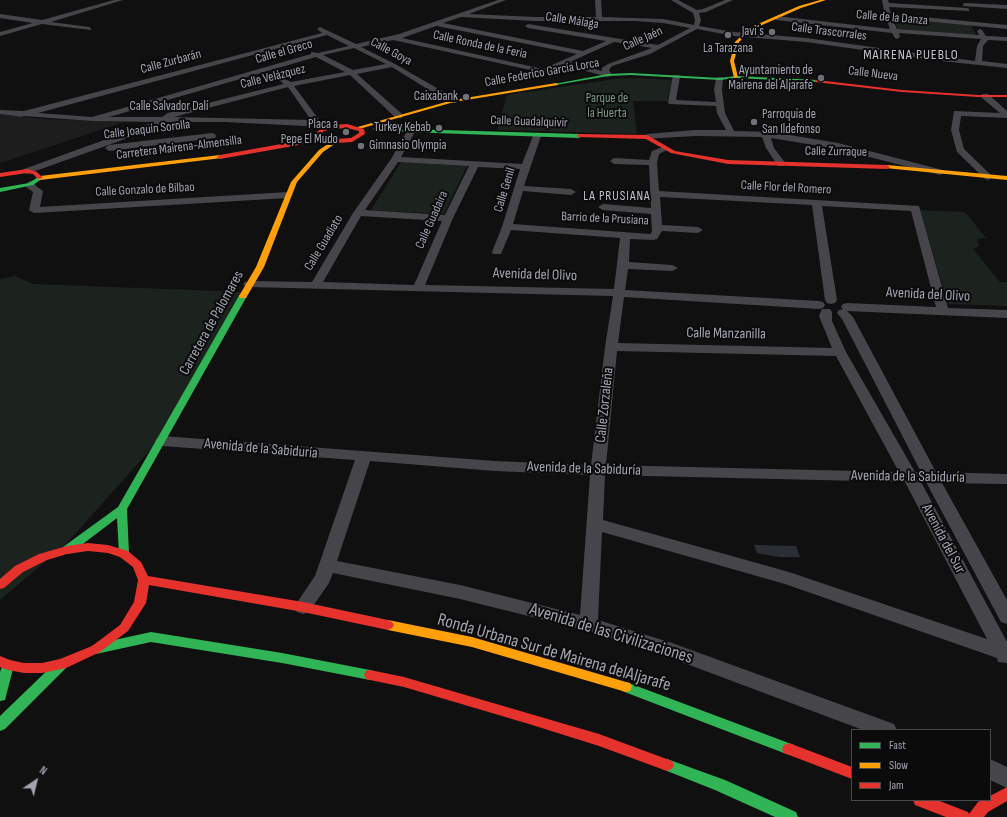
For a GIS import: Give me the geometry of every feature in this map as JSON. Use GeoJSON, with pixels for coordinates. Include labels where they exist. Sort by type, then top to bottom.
{"type":"FeatureCollection","features":[{"type":"Feature","properties":{"kind":"street"},"geometry":{"type":"LineString","coordinates":[[0,34],[120,0]]}},
{"type":"Feature","properties":{"kind":"street"},"geometry":{"type":"LineString","coordinates":[[461,15],[503,0]]}},
{"type":"Feature","properties":{"kind":"street"},"geometry":{"type":"LineString","coordinates":[[598,0],[599,19]]}},
{"type":"Feature","properties":{"kind":"street"},"geometry":{"type":"LineString","coordinates":[[674,0],[696,12],[730,0]]}},
{"type":"Feature","properties":{"kind":"street"},"geometry":{"type":"LineString","coordinates":[[736,77],[732,61],[737,42],[752,28],[800,7],[824,0]]}},
{"type":"Feature","properties":{"kind":"street"},"geometry":{"type":"LineString","coordinates":[[942,42],[895,34],[888,16],[885,2],[1007,7]]}},
{"type":"Feature","properties":{"kind":"street"},"geometry":{"type":"LineString","coordinates":[[964,5],[985,40],[978,63]]}},
{"type":"Feature","properties":{"kind":"street"},"geometry":{"type":"LineString","coordinates":[[696,12],[698,20],[696,27]]}},
{"type":"Feature","properties":{"kind":"street","name":"Calle el Greco"},"geometry":{"type":"LineString","coordinates":[[92,119],[316,55],[392,38],[461,15],[482,18]]}},
{"type":"Feature","properties":{"kind":"street"},"geometry":{"type":"LineString","coordinates":[[0,16],[89,29]]}},
{"type":"Feature","properties":{"kind":"street"},"geometry":{"type":"LineString","coordinates":[[888,16],[1007,27]]}},
{"type":"Feature","properties":{"kind":"street","name":"Calle Trascorrales"},"geometry":{"type":"LineString","coordinates":[[482,18],[635,19],[663,21],[744,35],[806,40],[1007,66]]}},
{"type":"Feature","properties":{"kind":"street","name":"Calle Málaga"},"geometry":{"type":"LineString","coordinates":[[482,18],[520,30],[573,33],[658,47]]}},
{"type":"Feature","properties":{"kind":"street","name":"Calle de la Danza"},"geometry":{"type":"LineString","coordinates":[[776,18],[895,34],[1007,39]]}},
{"type":"Feature","properties":{"kind":"street"},"geometry":{"type":"LineString","coordinates":[[621,26],[635,19]]}},
{"type":"Feature","properties":{"kind":"street","name":"Calle Ronda de la Feria"},"geometry":{"type":"LineString","coordinates":[[437,24],[584,52]]}},
{"type":"Feature","properties":{"kind":"street","name":"Calle Jaén"},"geometry":{"type":"LineString","coordinates":[[608,75],[605,70],[610,65],[648,53],[696,27]]}},
{"type":"Feature","properties":{"kind":"street","name":"Calle Goya"},"geometry":{"type":"LineString","coordinates":[[316,28],[393,65],[453,101]]}},
{"type":"Feature","properties":{"kind":"street","name":"Calle Zurbarán"},"geometry":{"type":"LineString","coordinates":[[20,115],[328,33]]}},
{"type":"Feature","properties":{"kind":"street"},"geometry":{"type":"LineString","coordinates":[[553,43],[573,33]]}},
{"type":"Feature","properties":{"kind":"street"},"geometry":{"type":"LineString","coordinates":[[600,38],[607,34]]}},
{"type":"Feature","properties":{"kind":"street","name":"Calle Ronda de la Feria"},"geometry":{"type":"LineString","coordinates":[[392,38],[544,71],[613,40]]}},
{"type":"Feature","properties":{"kind":"street"},"geometry":{"type":"LineString","coordinates":[[272,39],[292,43],[351,72],[399,116]]}},
{"type":"Feature","properties":{"kind":"street"},"geometry":{"type":"LineString","coordinates":[[972,45],[983,46]]}},
{"type":"Feature","properties":{"kind":"street"},"geometry":{"type":"LineString","coordinates":[[562,62],[608,75]]}},
{"type":"Feature","properties":{"kind":"street","name":"Calle Velázquez"},"geometry":{"type":"LineString","coordinates":[[85,151],[153,126],[171,115],[289,84],[393,65]]}},
{"type":"Feature","properties":{"kind":"street"},"geometry":{"type":"LineString","coordinates":[[265,70],[289,84],[317,123]]}},
{"type":"Feature","properties":{"kind":"street","name":"Calle Federico García Lorca"},"geometry":{"type":"LineString","coordinates":[[360,129],[399,116],[453,101],[608,75],[631,74],[720,79],[736,77]]}},
{"type":"Feature","properties":{"kind":"street"},"geometry":{"type":"LineString","coordinates":[[676,77],[672,102],[719,104]]}},
{"type":"Feature","properties":{"kind":"street","name":"Calle Nueva"},"geometry":{"type":"LineString","coordinates":[[736,77],[823,81],[902,91],[1007,96]]}},
{"type":"Feature","properties":{"kind":"street"},"geometry":{"type":"LineString","coordinates":[[720,79],[718,90],[721,115],[731,133]]}},
{"type":"Feature","properties":{"kind":"street"},"geometry":{"type":"LineString","coordinates":[[985,96],[1007,115]]}},
{"type":"Feature","properties":{"kind":"street","name":"Calle Salvador Dalí"},"geometry":{"type":"LineString","coordinates":[[0,112],[20,115],[92,119],[317,123],[331,127]]}},
{"type":"Feature","properties":{"kind":"street"},"geometry":{"type":"LineString","coordinates":[[988,177],[960,150],[955,130],[958,113],[1007,115]]}},
{"type":"Feature","properties":{"kind":"street","name":"Calle Guadalquivir"},"geometry":{"type":"LineString","coordinates":[[331,127],[347,126],[360,129],[537,136],[647,137],[695,133],[766,135],[811,140],[941,172]]}},
{"type":"Feature","properties":{"kind":"street"},"geometry":{"type":"LineString","coordinates":[[321,151],[321,138],[318,134],[322,130],[331,127]]}},
{"type":"Feature","properties":{"kind":"street"},"geometry":{"type":"LineString","coordinates":[[321,138],[336,141],[352,140],[362,134],[360,129]]}},
{"type":"Feature","properties":{"kind":"street","name":"Calle Guadiato"},"geometry":{"type":"LineString","coordinates":[[314,286],[358,213],[395,159],[412,130]]}},
{"type":"Feature","properties":{"kind":"street"},"geometry":{"type":"LineString","coordinates":[[766,135],[770,148],[781,164]]}},
{"type":"Feature","properties":{"kind":"street","name":"Calle Joaquín Sorolla"},"geometry":{"type":"LineString","coordinates":[[85,151],[212,136]]}},
{"type":"Feature","properties":{"kind":"street","name":"Calle Genil"},"geometry":{"type":"LineString","coordinates":[[497,252],[507,227],[525,167],[537,136]]}},
{"type":"Feature","properties":{"kind":"street","name":"Calle Zurraque"},"geometry":{"type":"LineString","coordinates":[[647,137],[665,149],[691,156],[728,162],[875,166],[1006,179]]}},
{"type":"Feature","properties":{"kind":"street","name":"Carretera Mairena-Almensilla"},"geometry":{"type":"LineString","coordinates":[[0,175],[34,174],[187,162],[259,151],[321,138]]}},
{"type":"Feature","properties":{"kind":"street","name":"Carretera de Palomares"},"geometry":{"type":"LineString","coordinates":[[67,550],[122,509],[260,267],[294,182],[321,151],[336,141]]}},
{"type":"Feature","properties":{"kind":"street"},"geometry":{"type":"LineString","coordinates":[[614,161],[653,163],[655,153],[665,149]]}},
{"type":"Feature","properties":{"kind":"street"},"geometry":{"type":"LineString","coordinates":[[0,190],[31,184],[34,174],[42,166],[85,151]]}},
{"type":"Feature","properties":{"kind":"street"},"geometry":{"type":"LineString","coordinates":[[395,159],[525,167]]}},
{"type":"Feature","properties":{"kind":"street","name":"Barrio de la Prusiana"},"geometry":{"type":"LineString","coordinates":[[507,227],[653,237],[658,232],[653,163]]}},
{"type":"Feature","properties":{"kind":"street","name":"Calle Guadaira"},"geometry":{"type":"LineString","coordinates":[[418,288],[448,218],[474,165]]}},
{"type":"Feature","properties":{"kind":"street","name":"Calle Gonzalo de Bilbao"},"geometry":{"type":"LineString","coordinates":[[31,184],[31,187],[38,191],[34,210],[288,195]]}},
{"type":"Feature","properties":{"kind":"street"},"geometry":{"type":"LineString","coordinates":[[519,188],[571,192]]}},
{"type":"Feature","properties":{"kind":"street","name":"Calle Flor del Romero"},"geometry":{"type":"LineString","coordinates":[[656,194],[915,208],[943,311]]}},
{"type":"Feature","properties":{"kind":"street","name":"Avenida del Sur"},"geometry":{"type":"LineString","coordinates":[[817,203],[826,321],[840,352],[1002,646]]}},
{"type":"Feature","properties":{"kind":"street"},"geometry":{"type":"LineString","coordinates":[[603,207],[656,211]]}},
{"type":"Feature","properties":{"kind":"street","name":"Calle Guadiato"},"geometry":{"type":"LineString","coordinates":[[358,213],[448,218]]}},
{"type":"Feature","properties":{"kind":"street"},"geometry":{"type":"LineString","coordinates":[[657,228],[698,230]]}},
{"type":"Feature","properties":{"kind":"street","name":"Calle Zorzaleña"},"geometry":{"type":"LineString","coordinates":[[589,624],[599,470],[611,347],[623,265],[625,235]]}},
{"type":"Feature","properties":{"kind":"street"},"geometry":{"type":"LineString","coordinates":[[623,265],[672,268]]}},
{"type":"Feature","properties":{"kind":"street","name":"Avenida del Olivo"},"geometry":{"type":"LineString","coordinates":[[249,284],[618,293],[825,306]]}},
{"type":"Feature","properties":{"kind":"street"},"geometry":{"type":"LineString","coordinates":[[825,306],[843,304],[845,310]]}},
{"type":"Feature","properties":{"kind":"street","name":"Avenida del Sur"},"geometry":{"type":"LineString","coordinates":[[845,310],[931,477],[1007,617]]}},
{"type":"Feature","properties":{"kind":"street","name":"Avenida del Olivo"},"geometry":{"type":"LineString","coordinates":[[845,310],[943,311],[1003,314]]}},
{"type":"Feature","properties":{"kind":"street"},"geometry":{"type":"LineString","coordinates":[[1003,314],[1007,324]]}},
{"type":"Feature","properties":{"kind":"street","name":"Calle Manzanilla"},"geometry":{"type":"LineString","coordinates":[[611,347],[840,352]]}},
{"type":"Feature","properties":{"kind":"street","name":"Avenida de la Sabiduría"},"geometry":{"type":"LineString","coordinates":[[162,441],[364,458],[495,466],[599,470],[1007,479]]}},
{"type":"Feature","properties":{"kind":"street"},"geometry":{"type":"LineString","coordinates":[[303,607],[323,578],[364,458]]}},
{"type":"Feature","properties":{"kind":"street"},"geometry":{"type":"LineString","coordinates":[[122,509],[124,554]]}},
{"type":"Feature","properties":{"kind":"street"},"geometry":{"type":"LineString","coordinates":[[595,524],[789,579],[1002,646]]}},
{"type":"Feature","properties":{"kind":"street"},"geometry":{"type":"LineString","coordinates":[[0,585],[19,569],[42,557],[67,550],[88,547],[108,549],[124,554],[137,565],[144,580],[140,603],[124,628],[96,649]]}},
{"type":"Feature","properties":{"kind":"street","name":"Avenida de las Civilizaciones"},"geometry":{"type":"LineString","coordinates":[[327,565],[460,592],[589,624],[665,648],[884,729]]}},
{"type":"Feature","properties":{"kind":"street"},"geometry":{"type":"LineString","coordinates":[[6,568],[19,569]]}},
{"type":"Feature","properties":{"kind":"street","name":"Ronda Urbana Sur de Mairena delAljarafe"},"geometry":{"type":"LineString","coordinates":[[144,580],[303,607],[472,642],[635,690],[851,773]]}},
{"type":"Feature","properties":{"kind":"street"},"geometry":{"type":"LineString","coordinates":[[0,696],[4,663],[24,668],[36,668],[62,664],[96,649],[151,637],[282,658],[404,682],[599,740],[720,785],[791,817]]}},
{"type":"Feature","properties":{"kind":"street"},"geometry":{"type":"LineString","coordinates":[[0,725],[62,664]]}},
{"type":"Feature","properties":{"kind":"street"},"geometry":{"type":"LineString","coordinates":[[991,770],[1007,778]]}},
{"type":"Feature","properties":{"kind":"street"},"geometry":{"type":"LineString","coordinates":[[976,817],[983,807],[1007,794]]}},
{"type":"Feature","properties":{"kind":"street"},"geometry":{"type":"LineString","coordinates":[[923,801],[963,817]]}},
{"type":"Feature","properties":{"kind":"shaded area"},"geometry":{"type":"Polygon","coordinates":[[[0,114],[43,119],[125,122],[0,163],[0,114]]]}},
{"type":"Feature","properties":{"kind":"shaded area"},"geometry":{"type":"Polygon","coordinates":[[[754,545],[796,546],[800,557],[779,557],[757,553],[754,545]]]}},
{"type":"Feature","properties":{"kind":"green space"},"geometry":{"type":"Polygon","coordinates":[[[894,19],[971,25],[976,35],[898,29],[894,19]]]}},
{"type":"Feature","properties":{"kind":"green space","name":"Parque de la Huerta"},"geometry":{"type":"Polygon","coordinates":[[[640,78],[672,80],[667,101],[633,101],[637,134],[497,130],[507,95],[614,79],[640,78]]]}},
{"type":"Feature","properties":{"kind":"green space"},"geometry":{"type":"Polygon","coordinates":[[[401,162],[467,166],[444,214],[371,210],[401,162]]]}},
{"type":"Feature","properties":{"kind":"green space"},"geometry":{"type":"Polygon","coordinates":[[[920,210],[965,212],[986,238],[977,239],[979,246],[973,249],[1000,282],[1007,282],[1007,306],[948,304],[920,210]]]}},
{"type":"Feature","properties":{"kind":"green space"},"geometry":{"type":"Polygon","coordinates":[[[15,276],[33,284],[246,292],[169,429],[65,545],[0,600],[0,279],[15,276]]]}},
{"type":"Feature","properties":{"kind":"traffic: fast"},"geometry":{"type":"LineString","coordinates":[[556,84],[608,75],[631,74],[720,79],[736,77],[817,81]]}},
{"type":"Feature","properties":{"kind":"traffic: fast"},"geometry":{"type":"LineString","coordinates":[[376,129],[579,136]]}},
{"type":"Feature","properties":{"kind":"traffic: fast"},"geometry":{"type":"LineString","coordinates":[[0,190],[31,184],[40,178]]}},
{"type":"Feature","properties":{"kind":"traffic: fast"},"geometry":{"type":"LineString","coordinates":[[67,550],[122,509],[243,296]]}},
{"type":"Feature","properties":{"kind":"traffic: fast"},"geometry":{"type":"LineString","coordinates":[[122,509],[124,554]]}},
{"type":"Feature","properties":{"kind":"traffic: fast"},"geometry":{"type":"LineString","coordinates":[[96,649],[151,637],[282,658],[370,675]]}},
{"type":"Feature","properties":{"kind":"traffic: fast"},"geometry":{"type":"LineString","coordinates":[[0,725],[62,664]]}},
{"type":"Feature","properties":{"kind":"traffic: fast"},"geometry":{"type":"LineString","coordinates":[[0,696],[8,665]]}},
{"type":"Feature","properties":{"kind":"traffic: fast"},"geometry":{"type":"LineString","coordinates":[[626,687],[789,749]]}},
{"type":"Feature","properties":{"kind":"traffic: fast"},"geometry":{"type":"LineString","coordinates":[[667,765],[720,785],[791,817]]}},
{"type":"Feature","properties":{"kind":"traffic: slow"},"geometry":{"type":"LineString","coordinates":[[736,77],[732,61],[737,42],[744,35],[752,28],[800,7],[824,0]]}},
{"type":"Feature","properties":{"kind":"traffic: slow"},"geometry":{"type":"LineString","coordinates":[[357,128],[453,101],[556,84]]}},
{"type":"Feature","properties":{"kind":"traffic: slow"},"geometry":{"type":"LineString","coordinates":[[243,296],[260,267],[294,182],[321,151],[336,141]]}},
{"type":"Feature","properties":{"kind":"traffic: slow"},"geometry":{"type":"LineString","coordinates":[[40,178],[220,157]]}},
{"type":"Feature","properties":{"kind":"traffic: slow"},"geometry":{"type":"LineString","coordinates":[[887,167],[1007,178]]}},
{"type":"Feature","properties":{"kind":"traffic: slow"},"geometry":{"type":"LineString","coordinates":[[388,625],[472,642],[626,687]]}},
{"type":"Feature","properties":{"kind":"traffic: jam"},"geometry":{"type":"LineString","coordinates":[[817,81],[902,91],[978,96],[1007,96]]}},
{"type":"Feature","properties":{"kind":"traffic: jam"},"geometry":{"type":"LineString","coordinates":[[347,126],[362,130],[362,134],[352,140],[336,141],[319,137],[318,134],[322,130],[331,127],[347,126]]}},
{"type":"Feature","properties":{"kind":"traffic: jam"},"geometry":{"type":"LineString","coordinates":[[579,136],[647,137],[673,152],[728,162],[887,167]]}},
{"type":"Feature","properties":{"kind":"traffic: jam"},"geometry":{"type":"LineString","coordinates":[[220,157],[299,143],[319,137]]}},
{"type":"Feature","properties":{"kind":"traffic: jam"},"geometry":{"type":"LineString","coordinates":[[0,175],[27,171],[35,173],[40,178]]}},
{"type":"Feature","properties":{"kind":"traffic: jam"},"geometry":{"type":"LineString","coordinates":[[0,585],[19,569],[43,557],[67,550],[88,547],[108,549],[124,554],[137,565],[144,580],[140,603],[124,628],[96,649],[62,664],[42,668],[24,668],[8,665],[0,661]]}},
{"type":"Feature","properties":{"kind":"traffic: jam"},"geometry":{"type":"LineString","coordinates":[[144,580],[303,607],[388,625]]}},
{"type":"Feature","properties":{"kind":"traffic: jam"},"geometry":{"type":"LineString","coordinates":[[370,675],[404,682],[529,718],[599,740],[667,765]]}},
{"type":"Feature","properties":{"kind":"traffic: jam"},"geometry":{"type":"LineString","coordinates":[[789,749],[851,773]]}},
{"type":"Feature","properties":{"kind":"traffic: jam"},"geometry":{"type":"LineString","coordinates":[[975,817],[983,807],[1007,794]]}},
{"type":"Feature","properties":{"kind":"traffic: jam"},"geometry":{"type":"LineString","coordinates":[[923,801],[963,817]]}},
{"type":"Feature","properties":{"kind":"place","name":"Javi´s"},"geometry":{"type":"Point","coordinates":[772,32]}},
{"type":"Feature","properties":{"kind":"place","name":"La Tarazana"},"geometry":{"type":"Point","coordinates":[728,35]}},
{"type":"Feature","properties":{"kind":"place","name":"Ayuntamiento de Mairena del Aljarafe"},"geometry":{"type":"Point","coordinates":[821,78]}},
{"type":"Feature","properties":{"kind":"place","name":"Caixabank"},"geometry":{"type":"Point","coordinates":[466,97]}},
{"type":"Feature","properties":{"kind":"place","name":"Parroquia de San Ildefonso"},"geometry":{"type":"Point","coordinates":[754,122]}},
{"type":"Feature","properties":{"kind":"place","name":"Turkey Kebab"},"geometry":{"type":"Point","coordinates":[439,128]}},
{"type":"Feature","properties":{"kind":"place","name":"Placa a Pepe El Mudo"},"geometry":{"type":"Point","coordinates":[346,132]}},
{"type":"Feature","properties":{"kind":"place","name":"Gimnasio Olympia"},"geometry":{"type":"Point","coordinates":[361,146]}},
{"type":"Feature","properties":{"kind":"district","name":"MAIRENA PUEBLO"},"geometry":{"type":"Point","coordinates":[911,55]}},
{"type":"Feature","properties":{"kind":"district","name":"LA PRUSIANA"},"geometry":{"type":"Point","coordinates":[617,197]}}]}
